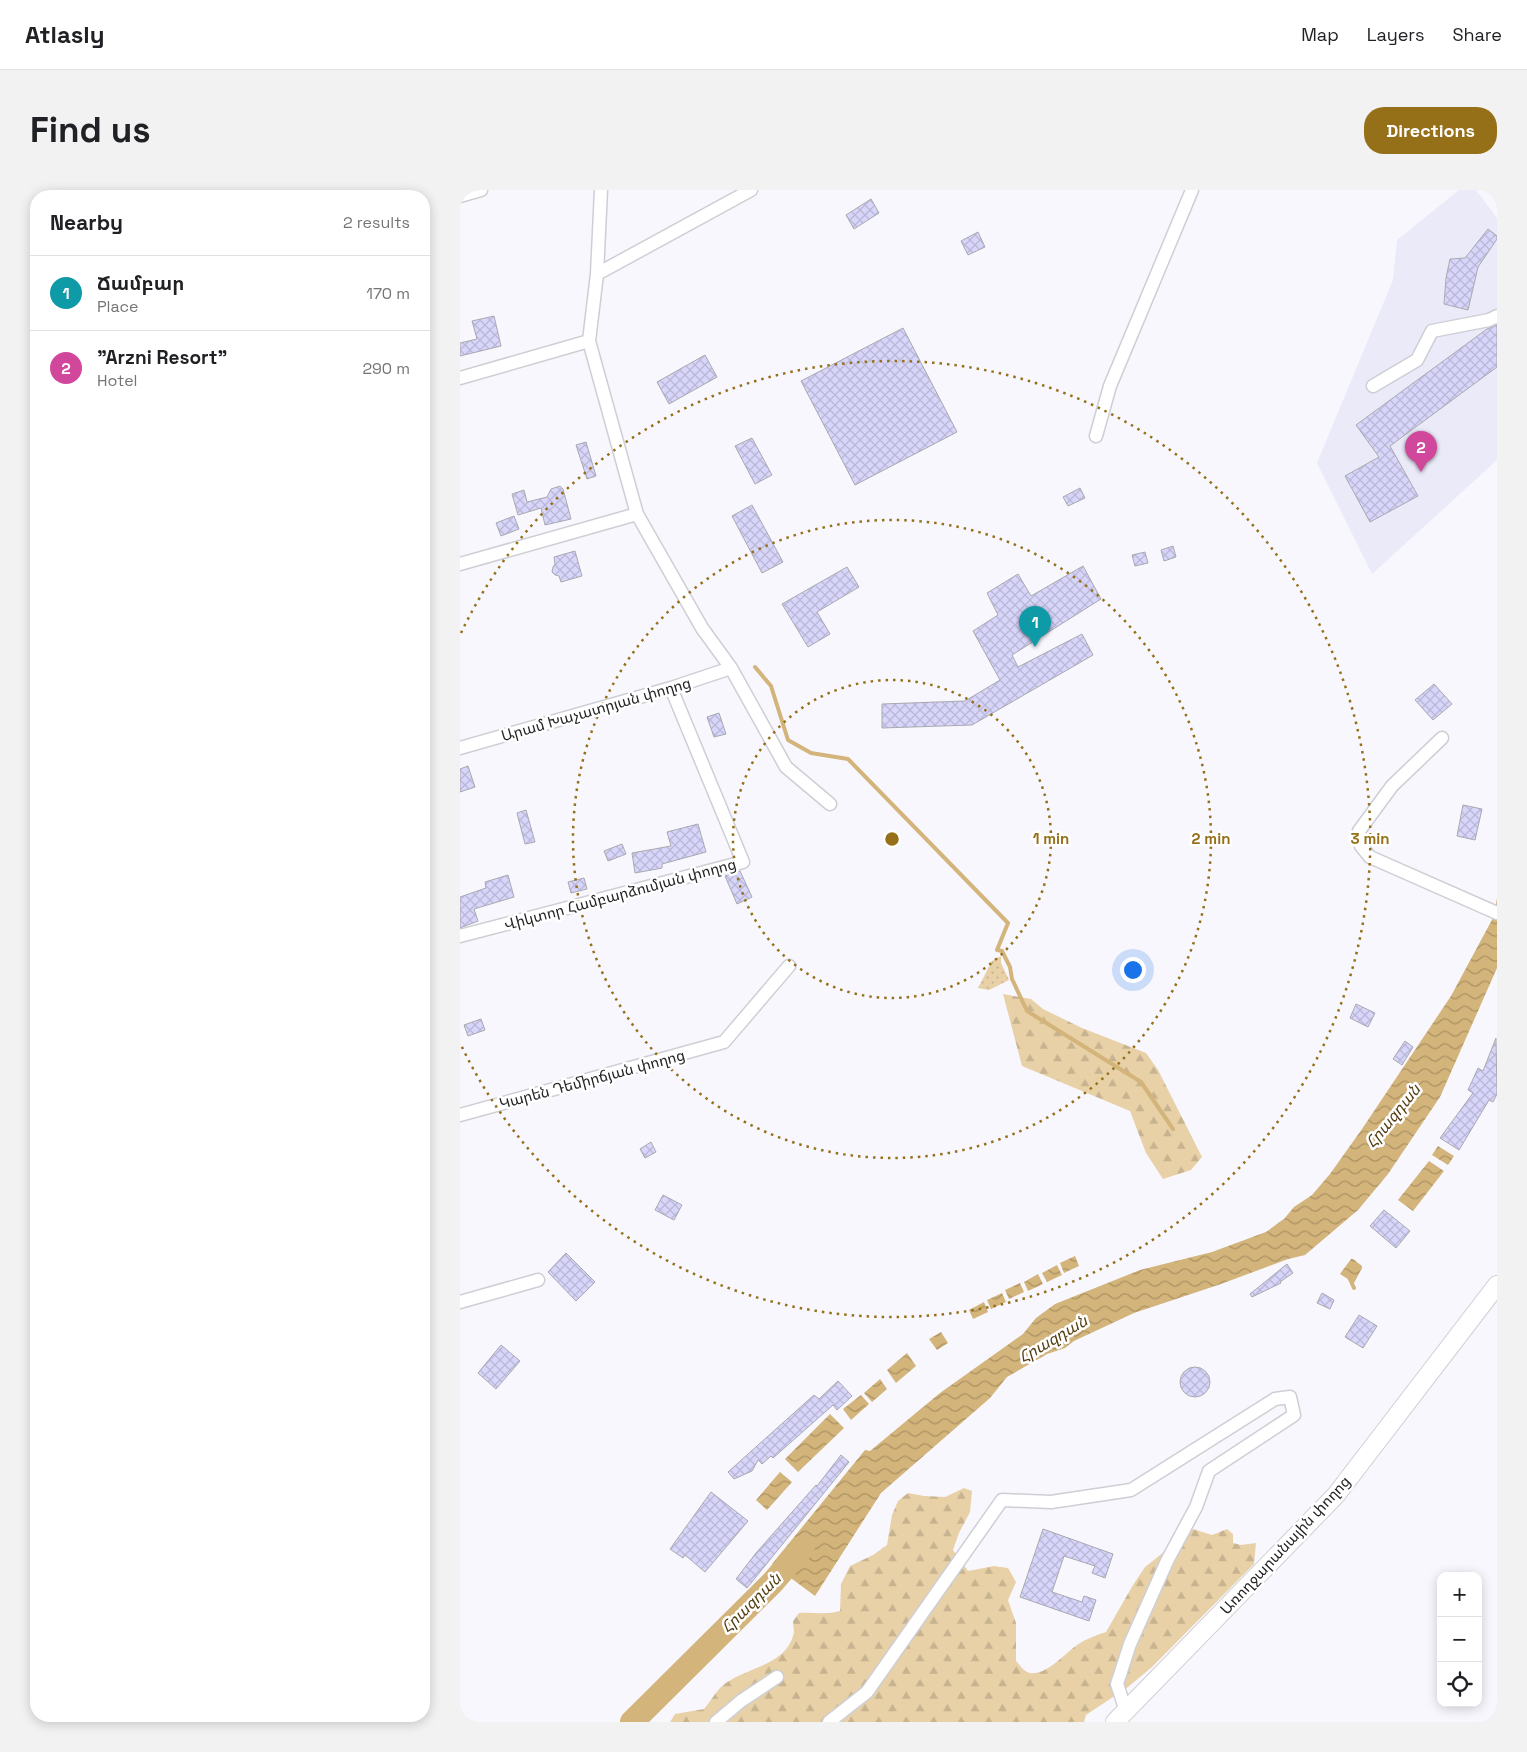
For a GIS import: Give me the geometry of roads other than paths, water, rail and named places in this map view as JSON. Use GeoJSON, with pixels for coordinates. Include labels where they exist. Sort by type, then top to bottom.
{"type":"FeatureCollection","features":[{"type":"Feature","properties":{"kind":"main road","name":"Առողջարանային փողոց"},"geometry":{"type":"LineString","coordinates":[[1121,1716],[1336,1495],[1497,1285]]}},
{"type":"Feature","properties":{"kind":"street"},"geometry":{"type":"LineString","coordinates":[[460,196],[481,190]]}},
{"type":"Feature","properties":{"kind":"street"},"geometry":{"type":"LineString","coordinates":[[600,190],[597,274],[589,341],[637,514],[702,628],[731,668],[786,767],[830,804]]}},
{"type":"Feature","properties":{"kind":"street"},"geometry":{"type":"LineString","coordinates":[[597,274],[752,190]]}},
{"type":"Feature","properties":{"kind":"street"},"geometry":{"type":"LineString","coordinates":[[1096,436],[1110,386],[1192,190]]}},
{"type":"Feature","properties":{"kind":"street"},"geometry":{"type":"LineString","coordinates":[[1374,386],[1417,360],[1432,331],[1489,320],[1497,316]]}},
{"type":"Feature","properties":{"kind":"street"},"geometry":{"type":"LineString","coordinates":[[460,378],[589,341]]}},
{"type":"Feature","properties":{"kind":"street"},"geometry":{"type":"LineString","coordinates":[[460,564],[637,514]]}},
{"type":"Feature","properties":{"kind":"street","name":"Արամ Խաչատրյան փողոց"},"geometry":{"type":"LineString","coordinates":[[460,748],[671,688],[731,668]]}},
{"type":"Feature","properties":{"kind":"street","name":"Վիկտոր Համբարձումյան փողոց"},"geometry":{"type":"LineString","coordinates":[[460,936],[743,862],[671,688]]}},
{"type":"Feature","properties":{"kind":"street"},"geometry":{"type":"LineString","coordinates":[[1442,738],[1392,786],[1359,832],[1361,846],[1370,857],[1496,912]]}},
{"type":"Feature","properties":{"kind":"street","name":"Կարեն Դեմիրճյան փողոց"},"geometry":{"type":"LineString","coordinates":[[460,1115],[724,1042],[790,966]]}},
{"type":"Feature","properties":{"kind":"street"},"geometry":{"type":"LineString","coordinates":[[460,1302],[538,1280]]}},
{"type":"Feature","properties":{"kind":"street"},"geometry":{"type":"LineString","coordinates":[[830,1722],[867,1692],[1002,1500],[1051,1502],[1131,1490],[1275,1400],[1290,1397],[1294,1415],[1209,1471],[1196,1507],[1167,1561],[1130,1644],[1117,1684],[1121,1716]]}},
{"type":"Feature","properties":{"kind":"street"},"geometry":{"type":"LineString","coordinates":[[716,1722],[741,1701],[777,1677]]}},
{"type":"Feature","properties":{"kind":"water"},"geometry":{"type":"Polygon","coordinates":[[[1497,898],[1497,968],[1440,1097],[1388,1174],[1358,1210],[1305,1255],[1288,1259],[1134,1313],[1074,1341],[1065,1348],[1047,1354],[1007,1377],[990,1398],[881,1493],[815,1596],[772,1564],[865,1450],[870,1451],[940,1393],[1023,1334],[1036,1318],[1055,1304],[1140,1270],[1212,1252],[1266,1232],[1284,1219],[1294,1207],[1312,1195],[1330,1174],[1362,1129],[1451,996],[1494,916],[1497,898]]]}},
{"type":"Feature","properties":{"kind":"water"},"geometry":{"type":"Polygon","coordinates":[[[1438,1146],[1454,1156],[1448,1165],[1432,1155],[1438,1146]]]}},
{"type":"Feature","properties":{"kind":"water"},"geometry":{"type":"Polygon","coordinates":[[[1429,1161],[1444,1171],[1413,1211],[1398,1200],[1429,1161]]]}},
{"type":"Feature","properties":{"kind":"water"},"geometry":{"type":"Polygon","coordinates":[[[1075,1256],[1079,1266],[1064,1273],[1060,1263],[1075,1256]]]}},
{"type":"Feature","properties":{"kind":"water"},"geometry":{"type":"Polygon","coordinates":[[[1351,1259],[1362,1266],[1354,1283],[1340,1274],[1351,1259]]]}},
{"type":"Feature","properties":{"kind":"water"},"geometry":{"type":"Polygon","coordinates":[[[1057,1265],[1062,1275],[1047,1282],[1042,1273],[1057,1265]]]}},
{"type":"Feature","properties":{"kind":"water"},"geometry":{"type":"Polygon","coordinates":[[[1038,1274],[1043,1284],[1028,1291],[1024,1282],[1038,1274]]]}},
{"type":"Feature","properties":{"kind":"water"},"geometry":{"type":"Polygon","coordinates":[[[1020,1283],[1024,1292],[1009,1299],[1005,1290],[1020,1283]]]}},
{"type":"Feature","properties":{"kind":"water"},"geometry":{"type":"Polygon","coordinates":[[[1002,1293],[1006,1302],[991,1309],[987,1300],[1002,1293]]]}},
{"type":"Feature","properties":{"kind":"water"},"geometry":{"type":"Polygon","coordinates":[[[984,1302],[988,1312],[973,1319],[969,1310],[984,1302]]]}},
{"type":"Feature","properties":{"kind":"water"},"geometry":{"type":"Polygon","coordinates":[[[941,1332],[948,1343],[937,1350],[929,1339],[941,1332]]]}},
{"type":"Feature","properties":{"kind":"water"},"geometry":{"type":"Polygon","coordinates":[[[907,1353],[916,1366],[896,1383],[887,1370],[907,1353]]]}},
{"type":"Feature","properties":{"kind":"water"},"geometry":{"type":"Polygon","coordinates":[[[880,1379],[887,1389],[872,1402],[864,1393],[880,1379]]]}},
{"type":"Feature","properties":{"kind":"water"},"geometry":{"type":"Polygon","coordinates":[[[861,1395],[869,1404],[851,1420],[843,1409],[861,1395]]]}},
{"type":"Feature","properties":{"kind":"water"},"geometry":{"type":"Polygon","coordinates":[[[830,1414],[844,1428],[798,1472],[785,1459],[830,1414]]]}},
{"type":"Feature","properties":{"kind":"water"},"geometry":{"type":"Polygon","coordinates":[[[780,1472],[792,1482],[767,1510],[756,1500],[780,1472]]]}},
{"type":"Feature","properties":{"kind":"waterway"},"geometry":{"type":"LineString","coordinates":[[755,667],[771,686],[788,740],[811,753],[848,759],[1008,923],[997,950],[1002,951],[1010,967],[1012,979],[1027,1011],[1141,1082],[1173,1129]]}},
{"type":"Feature","properties":{"kind":"waterway"},"geometry":{"type":"LineString","coordinates":[[1349,1277],[1354,1288]]}},
{"type":"Feature","properties":{"kind":"waterway","name":"Հրազդան"},"geometry":{"type":"LineString","coordinates":[[632,1722],[772,1583],[803,1547]]}},
{"type":"Feature","properties":{"kind":"place","name":"\"Arzni Resort\""},"geometry":{"type":"Point","coordinates":[1421,472]}},
{"type":"Feature","properties":{"kind":"place","name":"Ճամբար"},"geometry":{"type":"Point","coordinates":[1035,647]}}]}
